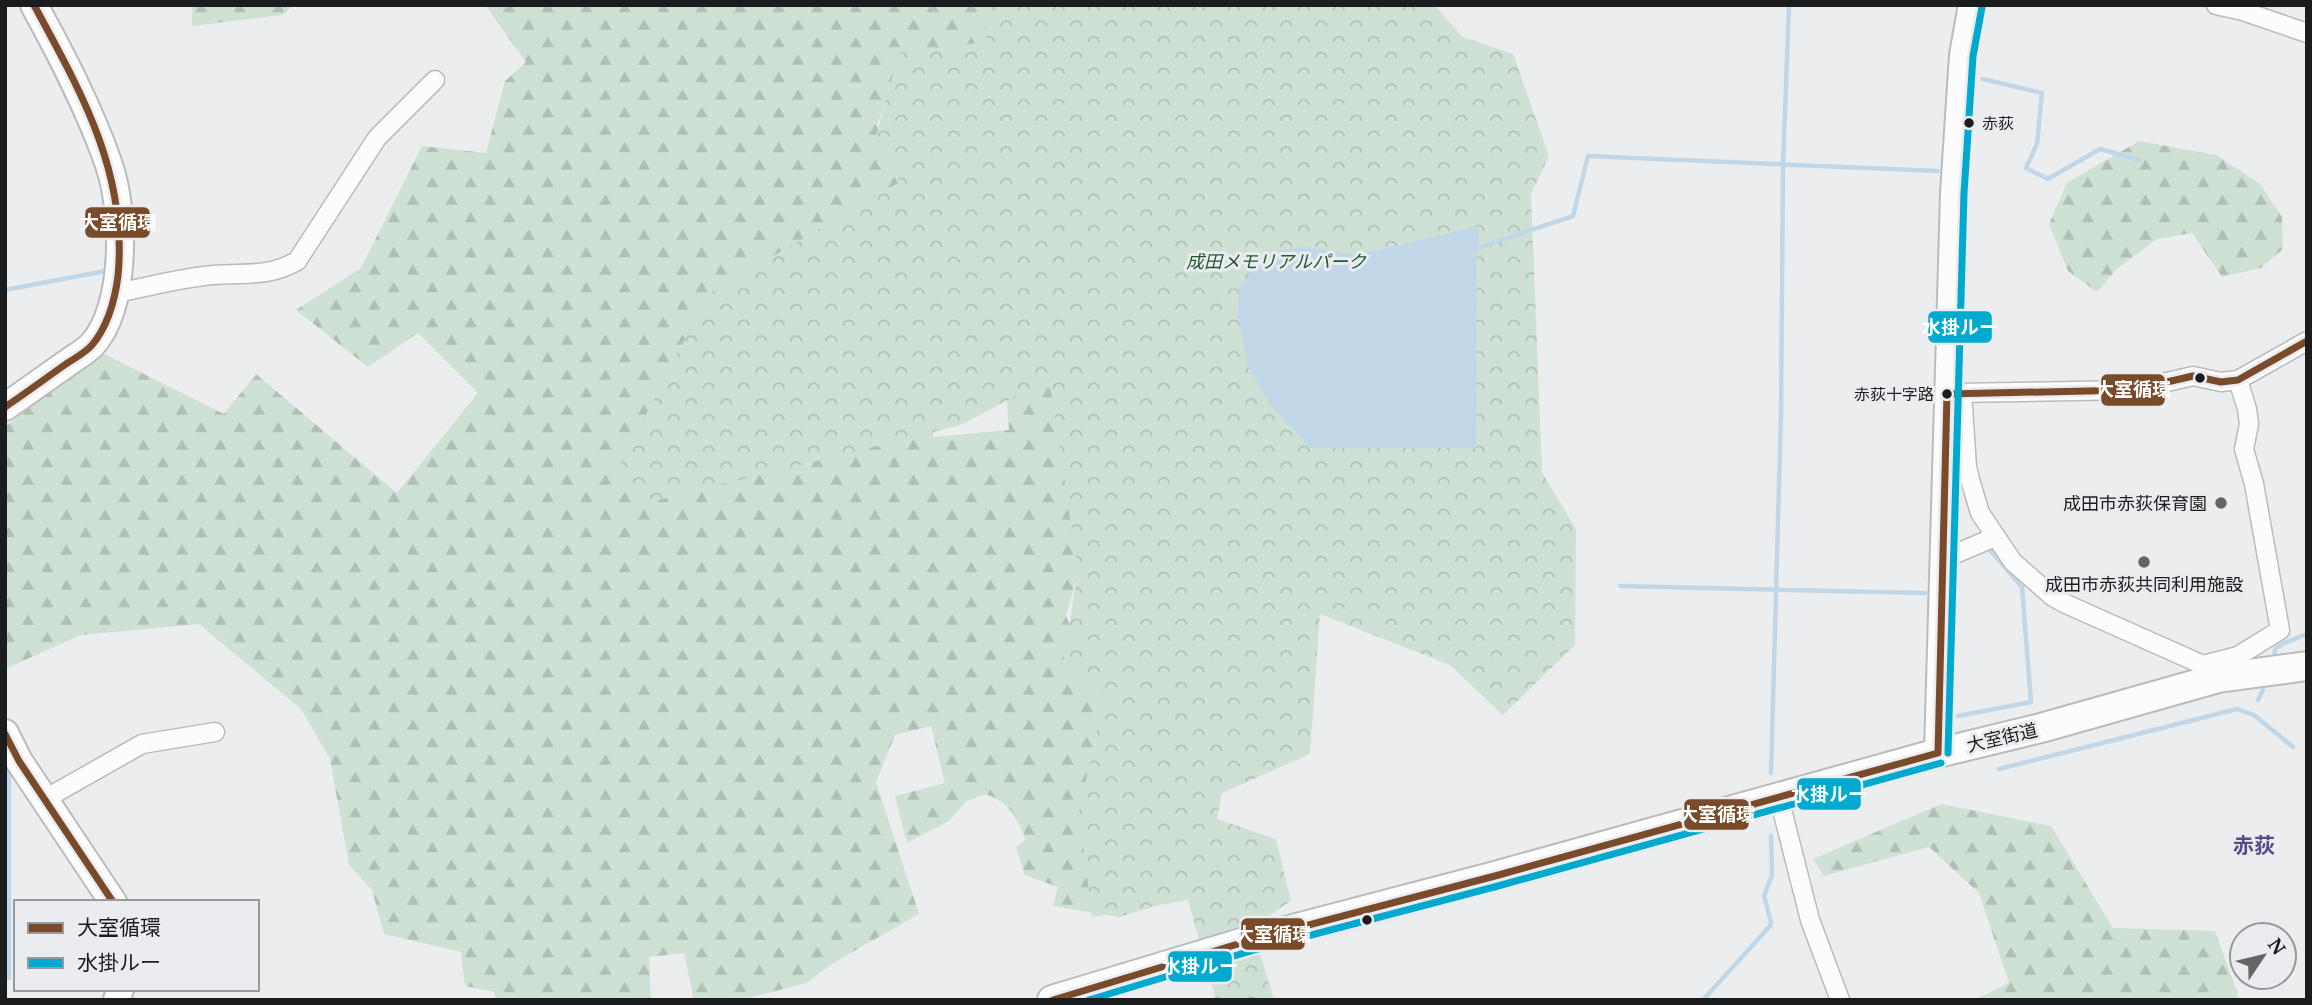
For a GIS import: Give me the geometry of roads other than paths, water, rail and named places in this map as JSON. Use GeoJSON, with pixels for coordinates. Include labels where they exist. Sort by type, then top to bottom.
{"type":"FeatureCollection","features":[{"type":"Feature","properties":{"kind":"main road","name":"大室街道"},"geometry":{"type":"LineString","coordinates":[[1052,1000],[1251,940],[1495,877],[1655,830],[1938,753],[2041,728],[2211,671],[2307,666]]}},
{"type":"Feature","properties":{"kind":"street"},"geometry":{"type":"LineString","coordinates":[[5,407],[91,346],[111,312],[120,255],[117,207],[110,167],[84,106],[34,5]]}},
{"type":"Feature","properties":{"kind":"street"},"geometry":{"type":"LineString","coordinates":[[1938,753],[1943,559],[1954,393],[1954,193],[1963,55],[1972,5]]}},
{"type":"Feature","properties":{"kind":"street"},"geometry":{"type":"LineString","coordinates":[[2216,5],[2243,11],[2307,33]]}},
{"type":"Feature","properties":{"kind":"street"},"geometry":{"type":"LineString","coordinates":[[116,293],[212,275],[263,274],[280,270],[297,261],[377,138],[435,79]]}},
{"type":"Feature","properties":{"kind":"street"},"geometry":{"type":"LineString","coordinates":[[1954,393],[2132,390],[2193,376],[2221,382],[2238,380],[2307,341]]}},
{"type":"Feature","properties":{"kind":"street"},"geometry":{"type":"LineString","coordinates":[[1954,393],[1969,475],[1980,513],[2013,562],[2053,597],[2211,671],[2280,630],[2256,496],[2244,449],[2248,417],[2238,380]]}},
{"type":"Feature","properties":{"kind":"street"},"geometry":{"type":"LineString","coordinates":[[1943,559],[1995,537]]}},
{"type":"Feature","properties":{"kind":"street"},"geometry":{"type":"LineString","coordinates":[[45,799],[142,744],[215,732]]}},
{"type":"Feature","properties":{"kind":"street"},"geometry":{"type":"LineString","coordinates":[[5,733],[19,761],[112,900]]}},
{"type":"Feature","properties":{"kind":"street"},"geometry":{"type":"LineString","coordinates":[[1779,798],[1810,920],[1840,1000]]}},
{"type":"Feature","properties":{"kind":"water"},"geometry":{"type":"Polygon","coordinates":[[[1480,226],[1477,248],[1476,448],[1310,448],[1270,404],[1249,368],[1238,318],[1239,289],[1256,264],[1275,251],[1306,247],[1357,255],[1480,226]]]}},
{"type":"Feature","properties":{"kind":"waterway"},"geometry":{"type":"LineString","coordinates":[[1771,773],[1781,414],[1783,166],[1789,5]]}},
{"type":"Feature","properties":{"kind":"waterway"},"geometry":{"type":"LineString","coordinates":[[1983,79],[2042,93],[2037,144],[2026,168],[2048,179],[2100,149],[2139,160]]}},
{"type":"Feature","properties":{"kind":"waterway"},"geometry":{"type":"LineString","coordinates":[[1477,248],[1573,216],[1588,156],[1938,171]]}},
{"type":"Feature","properties":{"kind":"waterway"},"geometry":{"type":"LineString","coordinates":[[5,290],[105,271]]}},
{"type":"Feature","properties":{"kind":"waterway"},"geometry":{"type":"LineString","coordinates":[[1958,716],[2031,702],[2022,587],[1990,550]]}},
{"type":"Feature","properties":{"kind":"waterway"},"geometry":{"type":"LineString","coordinates":[[1620,586],[1925,593]]}},
{"type":"Feature","properties":{"kind":"waterway"},"geometry":{"type":"LineString","coordinates":[[2274,659],[2275,649],[2307,634]]}},
{"type":"Feature","properties":{"kind":"waterway"},"geometry":{"type":"LineString","coordinates":[[2258,700],[2263,690]]}},
{"type":"Feature","properties":{"kind":"waterway"},"geometry":{"type":"LineString","coordinates":[[1999,769],[2237,709],[2254,715],[2293,747]]}},
{"type":"Feature","properties":{"kind":"waterway"},"geometry":{"type":"LineString","coordinates":[[9,765],[9,978]]}},
{"type":"Feature","properties":{"kind":"waterway"},"geometry":{"type":"LineString","coordinates":[[1703,1000],[1770,926],[1764,896],[1772,875],[1771,836]]}},
{"type":"Feature","properties":{"kind":"place","name":"赤荻"},"geometry":{"type":"Point","coordinates":[1969,123]}},
{"type":"Feature","properties":{"kind":"place","name":"赤荻十字路"},"geometry":{"type":"Point","coordinates":[1947,394]}},
{"type":"Feature","properties":{"kind":"place","name":"成田市赤荻保育園"},"geometry":{"type":"Point","coordinates":[2221,503]}},
{"type":"Feature","properties":{"kind":"place","name":"成田市赤荻共同利用施設"},"geometry":{"type":"Point","coordinates":[2144,562]}},
{"type":"Feature","properties":{"kind":"district","name":"赤荻"},"geometry":{"type":"Point","coordinates":[2254,845]}},
{"type":"Feature","properties":{"kind":"park label","name":"成田メモリアルパーク"},"geometry":{"type":"Point","coordinates":[1276,261]}}]}
